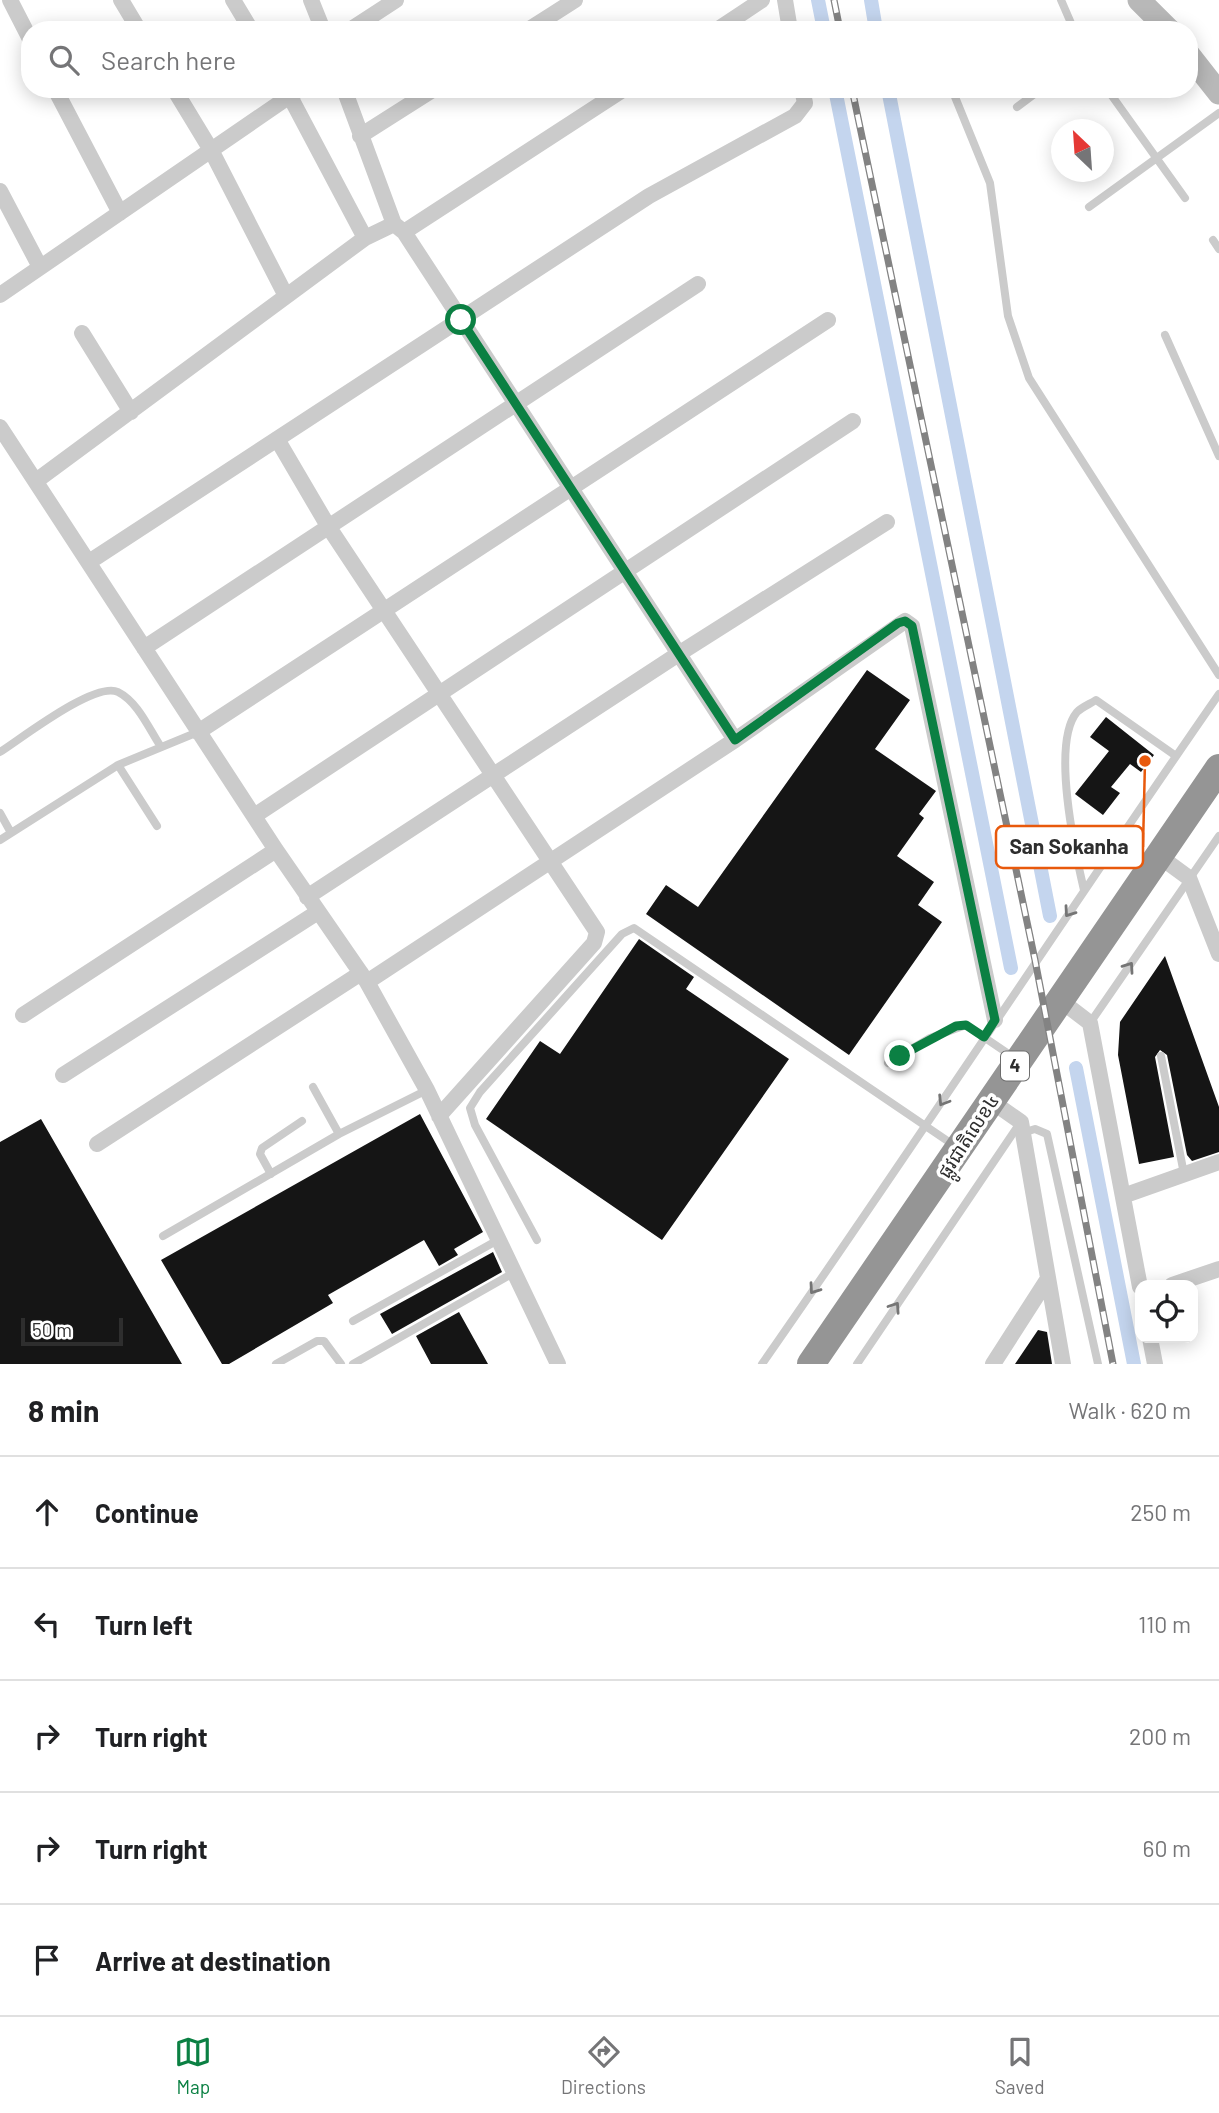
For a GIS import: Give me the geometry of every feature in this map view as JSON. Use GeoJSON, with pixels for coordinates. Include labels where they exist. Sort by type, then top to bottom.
{"type":"FeatureCollection","features":[{"type":"Feature","properties":{"kind":"highway","name":"ផ្លូវជាតិលេខ៤"},"geometry":{"type":"LineString","coordinates":[[811,1364],[1219,768]]}},
{"type":"Feature","properties":{"kind":"street"},"geometry":{"type":"LineString","coordinates":[[0,9],[10,0],[21,21]]}},
{"type":"Feature","properties":{"kind":"street"},"geometry":{"type":"LineString","coordinates":[[121,0],[134,21]]}},
{"type":"Feature","properties":{"kind":"street"},"geometry":{"type":"LineString","coordinates":[[233,0],[246,21]]}},
{"type":"Feature","properties":{"kind":"street"},"geometry":{"type":"LineString","coordinates":[[311,0],[319,21]]}},
{"type":"Feature","properties":{"kind":"street"},"geometry":{"type":"LineString","coordinates":[[364,21],[396,0]]}},
{"type":"Feature","properties":{"kind":"street"},"geometry":{"type":"LineString","coordinates":[[542,21],[575,0]]}},
{"type":"Feature","properties":{"kind":"street"},"geometry":{"type":"LineString","coordinates":[[730,21],[762,0]]}},
{"type":"Feature","properties":{"kind":"street"},"geometry":{"type":"LineString","coordinates":[[785,0],[788,21]]}},
{"type":"Feature","properties":{"kind":"street"},"geometry":{"type":"LineString","coordinates":[[1139,0],[1160,21]]}},
{"type":"Feature","properties":{"kind":"street"},"geometry":{"type":"LineString","coordinates":[[1198,66],[1219,93]]}},
{"type":"Feature","properties":{"kind":"street"},"geometry":{"type":"LineString","coordinates":[[60,98],[120,213]]}},
{"type":"Feature","properties":{"kind":"street"},"geometry":{"type":"LineString","coordinates":[[179,98],[211,150],[286,296]]}},
{"type":"Feature","properties":{"kind":"street"},"geometry":{"type":"LineString","coordinates":[[0,295],[284,98]]}},
{"type":"Feature","properties":{"kind":"street"},"geometry":{"type":"LineString","coordinates":[[295,98],[365,238]]}},
{"type":"Feature","properties":{"kind":"street"},"geometry":{"type":"LineString","coordinates":[[347,98],[399,228],[574,488],[735,740]]}},
{"type":"Feature","properties":{"kind":"street"},"geometry":{"type":"LineString","coordinates":[[360,136],[420,98]]}},
{"type":"Feature","properties":{"kind":"street"},"geometry":{"type":"LineString","coordinates":[[36,481],[365,238],[399,228],[609,98]]}},
{"type":"Feature","properties":{"kind":"street"},"geometry":{"type":"LineString","coordinates":[[89,562],[649,196],[795,116],[805,103],[804,98]]}},
{"type":"Feature","properties":{"kind":"street"},"geometry":{"type":"LineString","coordinates":[[0,191],[40,267]]}},
{"type":"Feature","properties":{"kind":"street"},"geometry":{"type":"LineString","coordinates":[[144,648],[698,284]]}},
{"type":"Feature","properties":{"kind":"street"},"geometry":{"type":"LineString","coordinates":[[198,732],[828,320]]}},
{"type":"Feature","properties":{"kind":"street"},"geometry":{"type":"LineString","coordinates":[[82,333],[131,412]]}},
{"type":"Feature","properties":{"kind":"street"},"geometry":{"type":"LineString","coordinates":[[254,816],[853,422]]}},
{"type":"Feature","properties":{"kind":"street"},"geometry":{"type":"LineString","coordinates":[[0,427],[307,897],[364,978],[427,1090],[558,1364]]}},
{"type":"Feature","properties":{"kind":"street"},"geometry":{"type":"LineString","coordinates":[[276,439],[328,526],[495,773],[597,932],[597,938],[439,1116]]}},
{"type":"Feature","properties":{"kind":"street"},"geometry":{"type":"LineString","coordinates":[[307,897],[680,653],[887,522]]}},
{"type":"Feature","properties":{"kind":"street"},"geometry":{"type":"LineString","coordinates":[[97,1144],[553,862],[735,740],[898,623],[905,621],[912,626],[995,1020]]}},
{"type":"Feature","properties":{"kind":"street"},"geometry":{"type":"LineString","coordinates":[[23,1015],[276,850]]}},
{"type":"Feature","properties":{"kind":"street"},"geometry":{"type":"LineString","coordinates":[[1159,856],[1189,878],[1219,954]]}},
{"type":"Feature","properties":{"kind":"street"},"geometry":{"type":"LineString","coordinates":[[63,1074],[318,912]]}},
{"type":"Feature","properties":{"kind":"street"},"geometry":{"type":"LineString","coordinates":[[1060,1000],[1090,1023],[1139,1280]]}},
{"type":"Feature","properties":{"kind":"street"},"geometry":{"type":"LineString","coordinates":[[991,1101],[1021,1128],[1063,1364]]}},
{"type":"Feature","properties":{"kind":"street"},"geometry":{"type":"LineString","coordinates":[[1123,1196],[1219,1162]]}},
{"type":"Feature","properties":{"kind":"street"},"geometry":{"type":"LineString","coordinates":[[1187,1280],[1219,1269]]}},
{"type":"Feature","properties":{"kind":"street"},"geometry":{"type":"LineString","coordinates":[[993,1364],[1047,1280]]}},
{"type":"Feature","properties":{"kind":"street"},"geometry":{"type":"LineString","coordinates":[[1151,1343],[1155,1364]]}},
{"type":"Feature","properties":{"kind":"lane"},"geometry":{"type":"LineString","coordinates":[[1061,0],[1070,21]]}},
{"type":"Feature","properties":{"kind":"lane"},"geometry":{"type":"LineString","coordinates":[[955,98],[990,183],[1008,316],[1029,379],[1219,675]]}},
{"type":"Feature","properties":{"kind":"lane"},"geometry":{"type":"LineString","coordinates":[[1017,107],[1029,98]]}},
{"type":"Feature","properties":{"kind":"lane"},"geometry":{"type":"LineString","coordinates":[[1114,98],[1159,157],[1185,198]]}},
{"type":"Feature","properties":{"kind":"lane"},"geometry":{"type":"LineString","coordinates":[[1089,207],[1219,113]]}},
{"type":"Feature","properties":{"kind":"lane"},"geometry":{"type":"LineString","coordinates":[[1213,240],[1219,249]]}},
{"type":"Feature","properties":{"kind":"lane"},"geometry":{"type":"LineString","coordinates":[[1165,335],[1219,456]]}},
{"type":"Feature","properties":{"kind":"lane"},"geometry":{"type":"LineString","coordinates":[[0,752],[84,697],[105,689],[117,692],[133,704],[160,747]]}},
{"type":"Feature","properties":{"kind":"lane"},"geometry":{"type":"LineString","coordinates":[[762,1364],[927,1128],[995,1020],[1219,694]]}},
{"type":"Feature","properties":{"kind":"lane"},"geometry":{"type":"LineString","coordinates":[[1084,890],[1067,805],[1068,739],[1070,723],[1078,710],[1096,700],[1176,755]]}},
{"type":"Feature","properties":{"kind":"lane"},"geometry":{"type":"LineString","coordinates":[[0,840],[10,831],[118,765],[198,732]]}},
{"type":"Feature","properties":{"kind":"lane"},"geometry":{"type":"LineString","coordinates":[[118,765],[157,826]]}},
{"type":"Feature","properties":{"kind":"lane"},"geometry":{"type":"LineString","coordinates":[[0,813],[10,831]]}},
{"type":"Feature","properties":{"kind":"lane"},"geometry":{"type":"LineString","coordinates":[[1090,1023],[1219,836]]}},
{"type":"Feature","properties":{"kind":"lane"},"geometry":{"type":"LineString","coordinates":[[537,1240],[475,1125],[470,1108],[480,1092],[614,944],[634,928],[960,1149]]}},
{"type":"Feature","properties":{"kind":"lane"},"geometry":{"type":"LineString","coordinates":[[888,1063],[956,1026],[966,1025],[1018,1061]]}},
{"type":"Feature","properties":{"kind":"lane"},"geometry":{"type":"LineString","coordinates":[[1161,1056],[1184,1174]]}},
{"type":"Feature","properties":{"kind":"lane"},"geometry":{"type":"LineString","coordinates":[[313,1087],[339,1134]]}},
{"type":"Feature","properties":{"kind":"lane"},"geometry":{"type":"LineString","coordinates":[[163,1236],[339,1134],[427,1090]]}},
{"type":"Feature","properties":{"kind":"lane"},"geometry":{"type":"LineString","coordinates":[[271,1174],[260,1154],[262,1148],[302,1121]]}},
{"type":"Feature","properties":{"kind":"lane"},"geometry":{"type":"LineString","coordinates":[[857,1364],[1021,1128],[1035,1129],[1047,1134],[1098,1364]]}},
{"type":"Feature","properties":{"kind":"lane"},"geometry":{"type":"LineString","coordinates":[[353,1321],[498,1240]]}},
{"type":"Feature","properties":{"kind":"lane"},"geometry":{"type":"LineString","coordinates":[[353,1364],[515,1272]]}},
{"type":"Feature","properties":{"kind":"lane"},"geometry":{"type":"LineString","coordinates":[[276,1364],[317,1341],[324,1341],[341,1364]]}},
{"type":"Feature","properties":{"kind":"building"},"geometry":{"type":"Polygon","coordinates":[[[867,670],[910,700],[875,749],[936,791],[919,814],[924,818],[897,856],[934,882],[918,905],[942,922],[849,1055],[646,914],[666,885],[698,907],[867,670]]]}},
{"type":"Feature","properties":{"kind":"building"},"geometry":{"type":"Polygon","coordinates":[[[1106,717],[1154,755],[1141,772],[1130,764],[1111,787],[1120,793],[1103,815],[1075,794],[1109,751],[1090,737],[1106,717]]]}},
{"type":"Feature","properties":{"kind":"building"},"geometry":{"type":"Polygon","coordinates":[[[639,939],[694,977],[686,989],[789,1059],[662,1240],[486,1119],[540,1041],[560,1054],[639,939]]]}},
{"type":"Feature","properties":{"kind":"building"},"geometry":{"type":"Polygon","coordinates":[[[1165,956],[1219,1107],[1219,1152],[1192,1161],[1187,1155],[1167,1055],[1160,1050],[1155,1057],[1174,1157],[1139,1164],[1118,1055],[1120,1022],[1165,956]]]}},
{"type":"Feature","properties":{"kind":"building"},"geometry":{"type":"Polygon","coordinates":[[[420,1114],[483,1232],[454,1249],[458,1255],[439,1266],[424,1240],[328,1295],[333,1303],[229,1364],[222,1364],[161,1260],[420,1114]]]}},
{"type":"Feature","properties":{"kind":"building"},"geometry":{"type":"Polygon","coordinates":[[[41,1119],[182,1364],[0,1364],[0,1142],[41,1119]]]}},
{"type":"Feature","properties":{"kind":"building"},"geometry":{"type":"Polygon","coordinates":[[[493,1252],[502,1272],[392,1334],[380,1314],[493,1252]]]}},
{"type":"Feature","properties":{"kind":"building"},"geometry":{"type":"Polygon","coordinates":[[[459,1312],[488,1364],[431,1364],[416,1336],[459,1312]]]}},
{"type":"Feature","properties":{"kind":"building"},"geometry":{"type":"Polygon","coordinates":[[[1038,1330],[1047,1332],[1052,1364],[1015,1364],[1038,1330]]]}},
{"type":"Feature","properties":{"kind":"waterway"},"geometry":{"type":"LineString","coordinates":[[818,0],[822,21]]}},
{"type":"Feature","properties":{"kind":"waterway"},"geometry":{"type":"LineString","coordinates":[[871,0],[874,21]]}},
{"type":"Feature","properties":{"kind":"waterway"},"geometry":{"type":"LineString","coordinates":[[837,98],[1011,968]]}},
{"type":"Feature","properties":{"kind":"waterway"},"geometry":{"type":"LineString","coordinates":[[890,98],[1050,916]]}},
{"type":"Feature","properties":{"kind":"waterway"},"geometry":{"type":"LineString","coordinates":[[1076,1068],[1134,1364]]}},
{"type":"Feature","properties":{"kind":"railway"},"geometry":{"type":"LineString","coordinates":[[834,0],[838,21]]}},
{"type":"Feature","properties":{"kind":"railway"},"geometry":{"type":"LineString","coordinates":[[854,98],[1035,960],[1113,1364]]}},
{"type":"Feature","properties":{"kind":"place","name":"San Sokanha"},"geometry":{"type":"Point","coordinates":[1145,761]}},
{"type":"Feature","properties":{"kind":"route"},"geometry":{"type":"LineString","coordinates":[[461,320],[574,488],[735,740],[898,623],[905,621],[912,626],[995,1020],[984,1037],[966,1025],[956,1026],[900,1056]]}}]}
